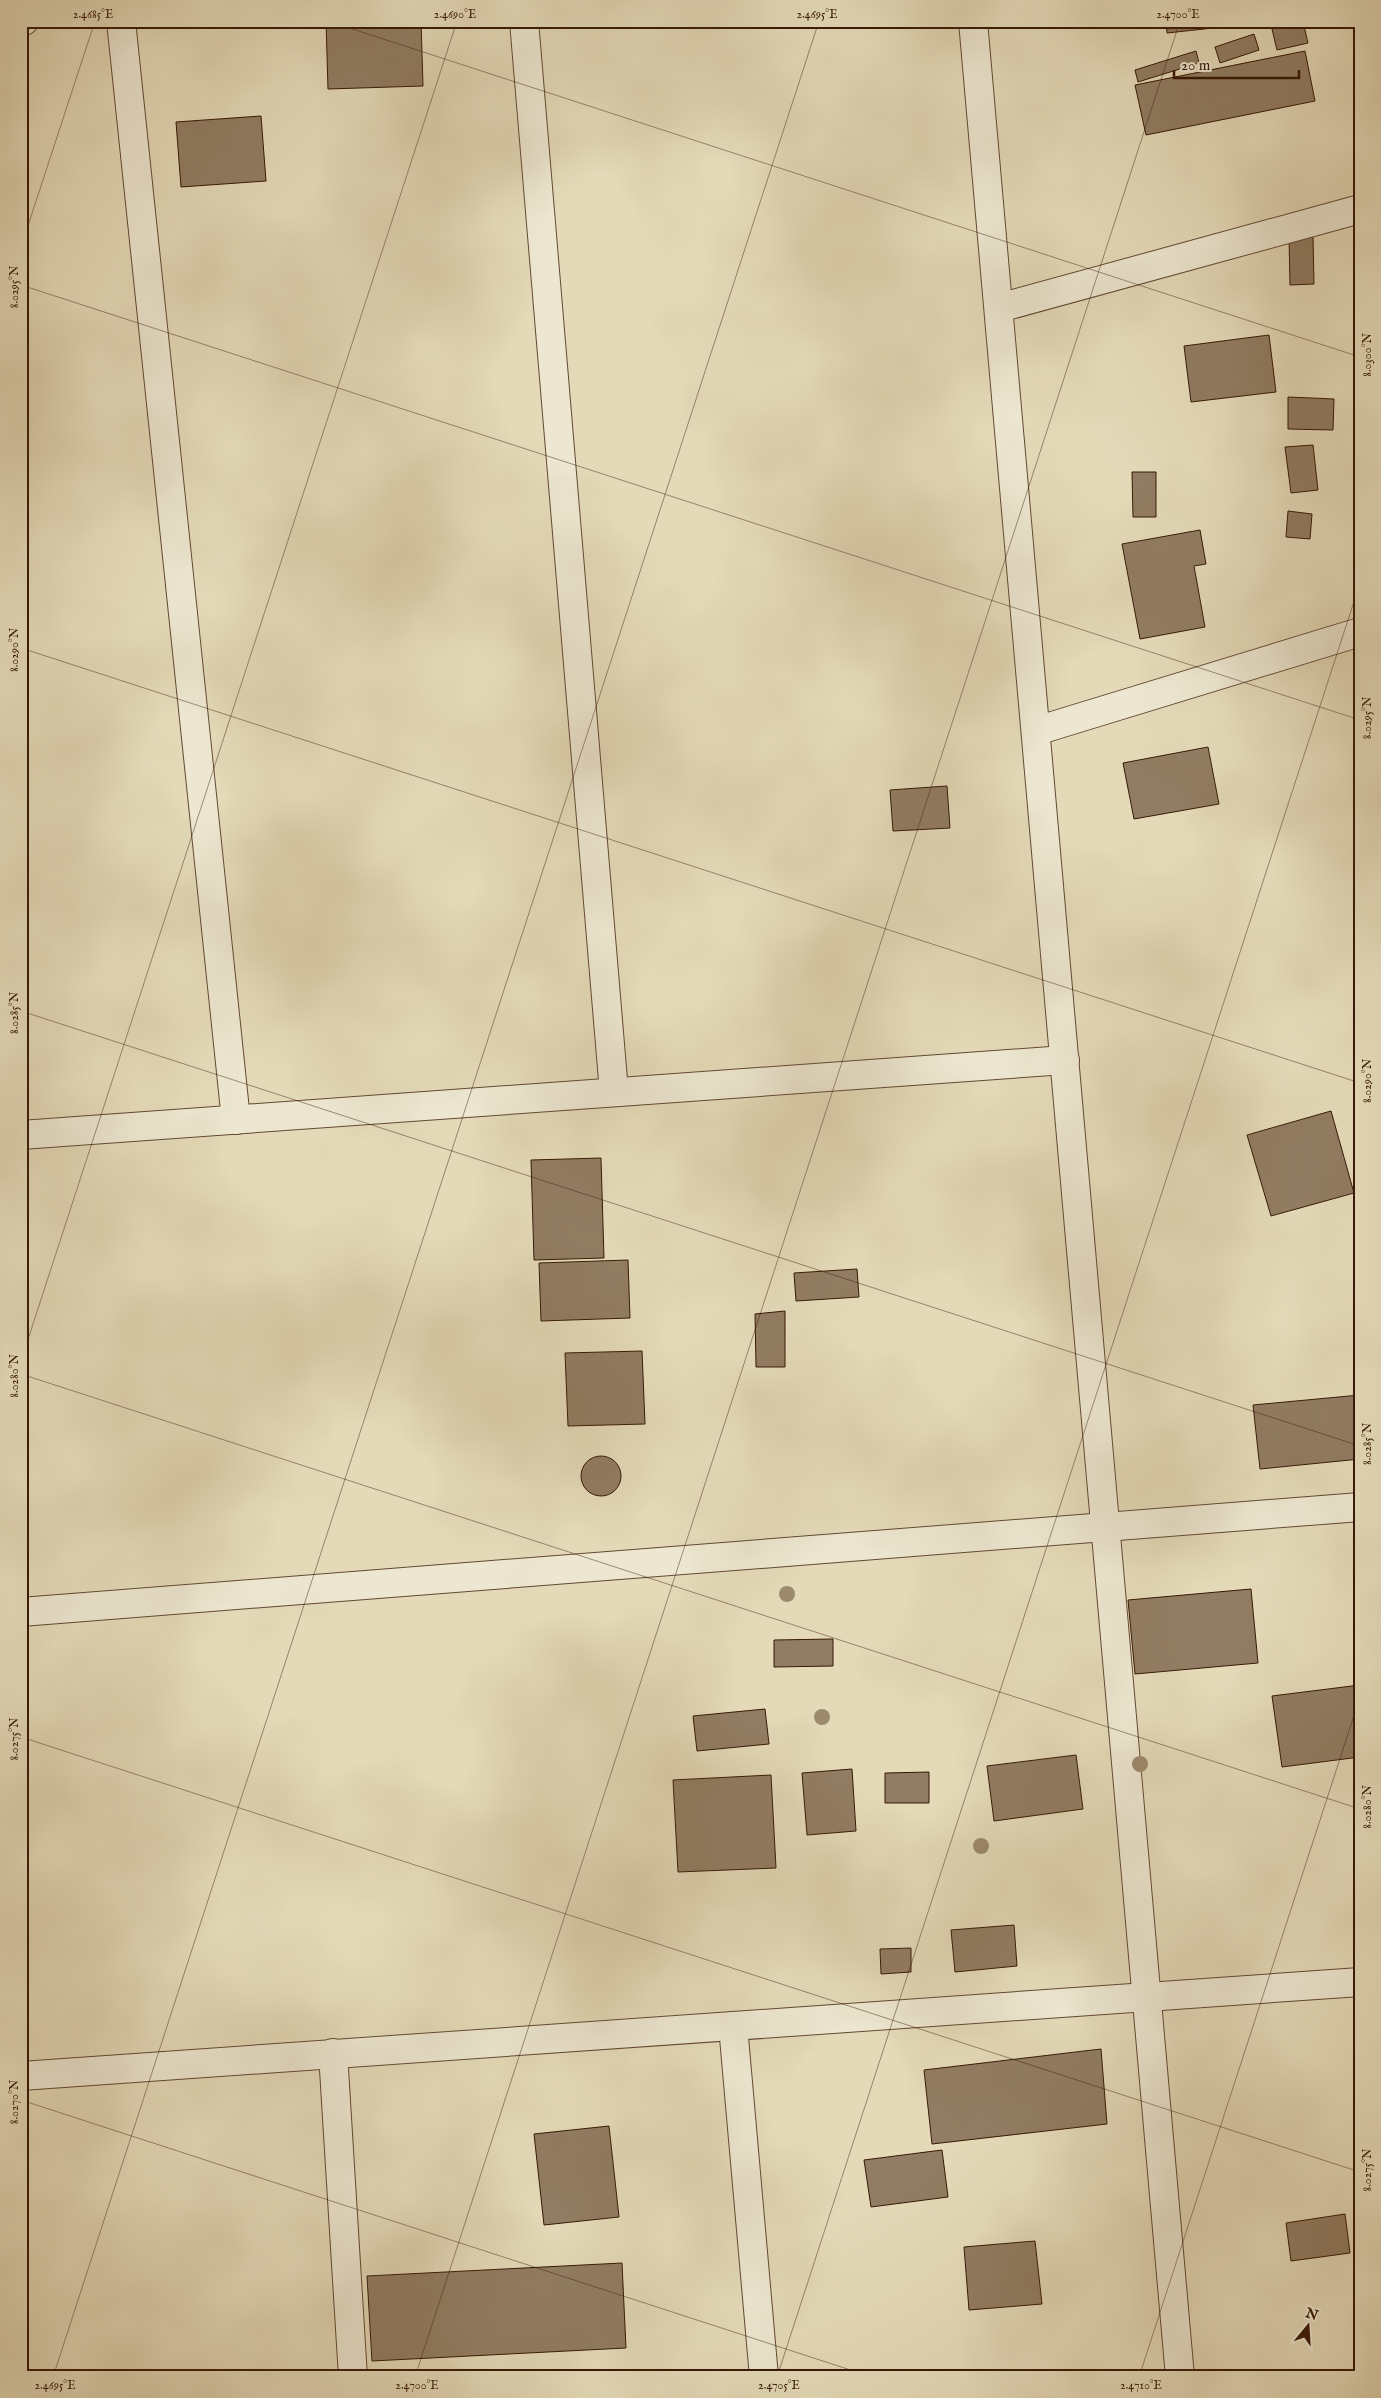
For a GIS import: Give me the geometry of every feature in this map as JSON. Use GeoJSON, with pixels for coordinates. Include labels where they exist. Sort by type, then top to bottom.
{"type":"FeatureCollection","features":[{"type":"Feature","properties":{"kind":"street"},"geometry":{"type":"LineString","coordinates":[[122,21],[236,1120]]}},
{"type":"Feature","properties":{"kind":"street"},"geometry":{"type":"LineString","coordinates":[[524,21],[614,1092]]}},
{"type":"Feature","properties":{"kind":"street"},"geometry":{"type":"LineString","coordinates":[[973,21],[1180,2377]]}},
{"type":"Feature","properties":{"kind":"street"},"geometry":{"type":"LineString","coordinates":[[999,308],[1360,209]]}},
{"type":"Feature","properties":{"kind":"street"},"geometry":{"type":"LineString","coordinates":[[1036,731],[1360,632]]}},
{"type":"Feature","properties":{"kind":"street"},"geometry":{"type":"LineString","coordinates":[[21,1135],[1065,1060]]}},
{"type":"Feature","properties":{"kind":"street"},"geometry":{"type":"LineString","coordinates":[[21,1612],[1360,1507]]}},
{"type":"Feature","properties":{"kind":"street"},"geometry":{"type":"LineString","coordinates":[[21,2076],[1360,1982]]}},
{"type":"Feature","properties":{"kind":"street"},"geometry":{"type":"LineString","coordinates":[[733,2026],[764,2377]]}},
{"type":"Feature","properties":{"kind":"street"},"geometry":{"type":"LineString","coordinates":[[333,2053],[353,2377]]}},
{"type":"Feature","properties":{"kind":"building"},"geometry":{"type":"Polygon","coordinates":[[[326,21],[421,21],[423,86],[328,89],[326,21]]]}},
{"type":"Feature","properties":{"kind":"building"},"geometry":{"type":"Polygon","coordinates":[[[712,21],[769,21],[713,27],[712,21]]]}},
{"type":"Feature","properties":{"kind":"building"},"geometry":{"type":"Polygon","coordinates":[[[1166,21],[1278,21],[1167,33],[1166,21]]]}},
{"type":"Feature","properties":{"kind":"building"},"geometry":{"type":"Polygon","coordinates":[[[1303,22],[1308,43],[1277,50],[1272,29],[1303,22]]]}},
{"type":"Feature","properties":{"kind":"building"},"geometry":{"type":"Polygon","coordinates":[[[1254,34],[1259,50],[1220,63],[1215,47],[1254,34]]]}},
{"type":"Feature","properties":{"kind":"building"},"geometry":{"type":"Polygon","coordinates":[[[1196,51],[1199,63],[1138,82],[1135,70],[1196,51]]]}},
{"type":"Feature","properties":{"kind":"building"},"geometry":{"type":"Polygon","coordinates":[[[1305,51],[1315,101],[1146,135],[1135,85],[1305,51]]]}},
{"type":"Feature","properties":{"kind":"building"},"geometry":{"type":"Polygon","coordinates":[[[261,116],[266,181],[181,187],[176,122],[261,116]]]}},
{"type":"Feature","properties":{"kind":"building"},"geometry":{"type":"Polygon","coordinates":[[[1289,237],[1313,237],[1314,284],[1290,285],[1289,237]]]}},
{"type":"Feature","properties":{"kind":"building"},"geometry":{"type":"Polygon","coordinates":[[[1269,335],[1276,392],[1191,402],[1184,346],[1269,335]]]}},
{"type":"Feature","properties":{"kind":"building"},"geometry":{"type":"Polygon","coordinates":[[[1288,397],[1334,399],[1333,430],[1288,429],[1288,397]]]}},
{"type":"Feature","properties":{"kind":"building"},"geometry":{"type":"Polygon","coordinates":[[[1313,445],[1318,490],[1291,493],[1285,447],[1313,445]]]}},
{"type":"Feature","properties":{"kind":"building"},"geometry":{"type":"Polygon","coordinates":[[[1132,472],[1156,472],[1156,517],[1133,517],[1132,472]]]}},
{"type":"Feature","properties":{"kind":"building"},"geometry":{"type":"Polygon","coordinates":[[[1288,511],[1312,514],[1310,539],[1286,537],[1288,511]]]}},
{"type":"Feature","properties":{"kind":"building"},"geometry":{"type":"Polygon","coordinates":[[[1200,530],[1206,564],[1194,566],[1205,627],[1140,639],[1122,544],[1200,530]]]}},
{"type":"Feature","properties":{"kind":"building"},"geometry":{"type":"Polygon","coordinates":[[[1208,747],[1219,804],[1134,819],[1123,763],[1208,747]]]}},
{"type":"Feature","properties":{"kind":"building"},"geometry":{"type":"Polygon","coordinates":[[[947,786],[950,828],[893,831],[890,790],[947,786]]]}},
{"type":"Feature","properties":{"kind":"building"},"geometry":{"type":"Polygon","coordinates":[[[1331,1111],[1354,1193],[1271,1216],[1247,1135],[1331,1111]]]}},
{"type":"Feature","properties":{"kind":"building"},"geometry":{"type":"Polygon","coordinates":[[[601,1158],[604,1258],[534,1260],[531,1160],[601,1158]]]}},
{"type":"Feature","properties":{"kind":"building"},"geometry":{"type":"Polygon","coordinates":[[[628,1260],[630,1318],[541,1321],[539,1263],[628,1260]]]}},
{"type":"Feature","properties":{"kind":"building"},"geometry":{"type":"Polygon","coordinates":[[[857,1269],[859,1297],[796,1301],[794,1273],[857,1269]]]}},
{"type":"Feature","properties":{"kind":"building"},"geometry":{"type":"Polygon","coordinates":[[[785,1311],[785,1367],[756,1367],[755,1314],[785,1311]]]}},
{"type":"Feature","properties":{"kind":"building"},"geometry":{"type":"Polygon","coordinates":[[[642,1351],[645,1424],[568,1426],[565,1353],[642,1351]]]}},
{"type":"Feature","properties":{"kind":"building"},"geometry":{"type":"Polygon","coordinates":[[[1360,1395],[1360,1459],[1260,1469],[1253,1405],[1360,1395]]]}},
{"type":"Feature","properties":{"kind":"building"},"geometry":{"type":"Polygon","coordinates":[[[601,1456],[615,1462],[621,1476],[615,1490],[601,1496],[587,1490],[581,1476],[587,1462],[601,1456]]]}},
{"type":"Feature","properties":{"kind":"building"},"geometry":{"type":"Polygon","coordinates":[[[1251,1589],[1258,1663],[1135,1674],[1128,1600],[1251,1589]]]}},
{"type":"Feature","properties":{"kind":"building"},"geometry":{"type":"Polygon","coordinates":[[[833,1639],[833,1666],[774,1667],[774,1640],[833,1639]]]}},
{"type":"Feature","properties":{"kind":"building"},"geometry":{"type":"Polygon","coordinates":[[[1360,1685],[1360,1757],[1282,1767],[1272,1696],[1360,1685]]]}},
{"type":"Feature","properties":{"kind":"building"},"geometry":{"type":"Polygon","coordinates":[[[765,1709],[769,1744],[697,1751],[693,1716],[765,1709]]]}},
{"type":"Feature","properties":{"kind":"building"},"geometry":{"type":"Polygon","coordinates":[[[1076,1755],[1083,1809],[994,1821],[987,1766],[1076,1755]]]}},
{"type":"Feature","properties":{"kind":"building"},"geometry":{"type":"Polygon","coordinates":[[[852,1769],[856,1831],[807,1835],[802,1773],[852,1769]]]}},
{"type":"Feature","properties":{"kind":"building"},"geometry":{"type":"Polygon","coordinates":[[[929,1772],[929,1803],[885,1803],[885,1773],[929,1772]]]}},
{"type":"Feature","properties":{"kind":"building"},"geometry":{"type":"Polygon","coordinates":[[[771,1775],[776,1868],[678,1872],[673,1780],[771,1775]]]}},
{"type":"Feature","properties":{"kind":"building"},"geometry":{"type":"Polygon","coordinates":[[[1014,1925],[1017,1966],[955,1972],[951,1930],[1014,1925]]]}},
{"type":"Feature","properties":{"kind":"building"},"geometry":{"type":"Polygon","coordinates":[[[911,1948],[911,1972],[881,1974],[880,1949],[911,1948]]]}},
{"type":"Feature","properties":{"kind":"building"},"geometry":{"type":"Polygon","coordinates":[[[1101,2049],[1107,2124],[932,2144],[924,2070],[1101,2049]]]}},
{"type":"Feature","properties":{"kind":"building"},"geometry":{"type":"Polygon","coordinates":[[[609,2126],[619,2217],[544,2225],[534,2134],[609,2126]]]}},
{"type":"Feature","properties":{"kind":"building"},"geometry":{"type":"Polygon","coordinates":[[[942,2150],[948,2197],[871,2207],[864,2160],[942,2150]]]}},
{"type":"Feature","properties":{"kind":"building"},"geometry":{"type":"Polygon","coordinates":[[[1345,2214],[1350,2253],[1291,2261],[1286,2223],[1345,2214]]]}},
{"type":"Feature","properties":{"kind":"building"},"geometry":{"type":"Polygon","coordinates":[[[1035,2241],[1042,2304],[969,2310],[964,2247],[1035,2241]]]}},
{"type":"Feature","properties":{"kind":"building"},"geometry":{"type":"Polygon","coordinates":[[[622,2263],[626,2348],[372,2361],[367,2276],[622,2263]]]}},
{"type":"Feature","properties":{"kind":"building"},"geometry":{"type":"Polygon","coordinates":[[[1360,2372],[1360,2377],[1337,2377],[1360,2372]]]}}]}
